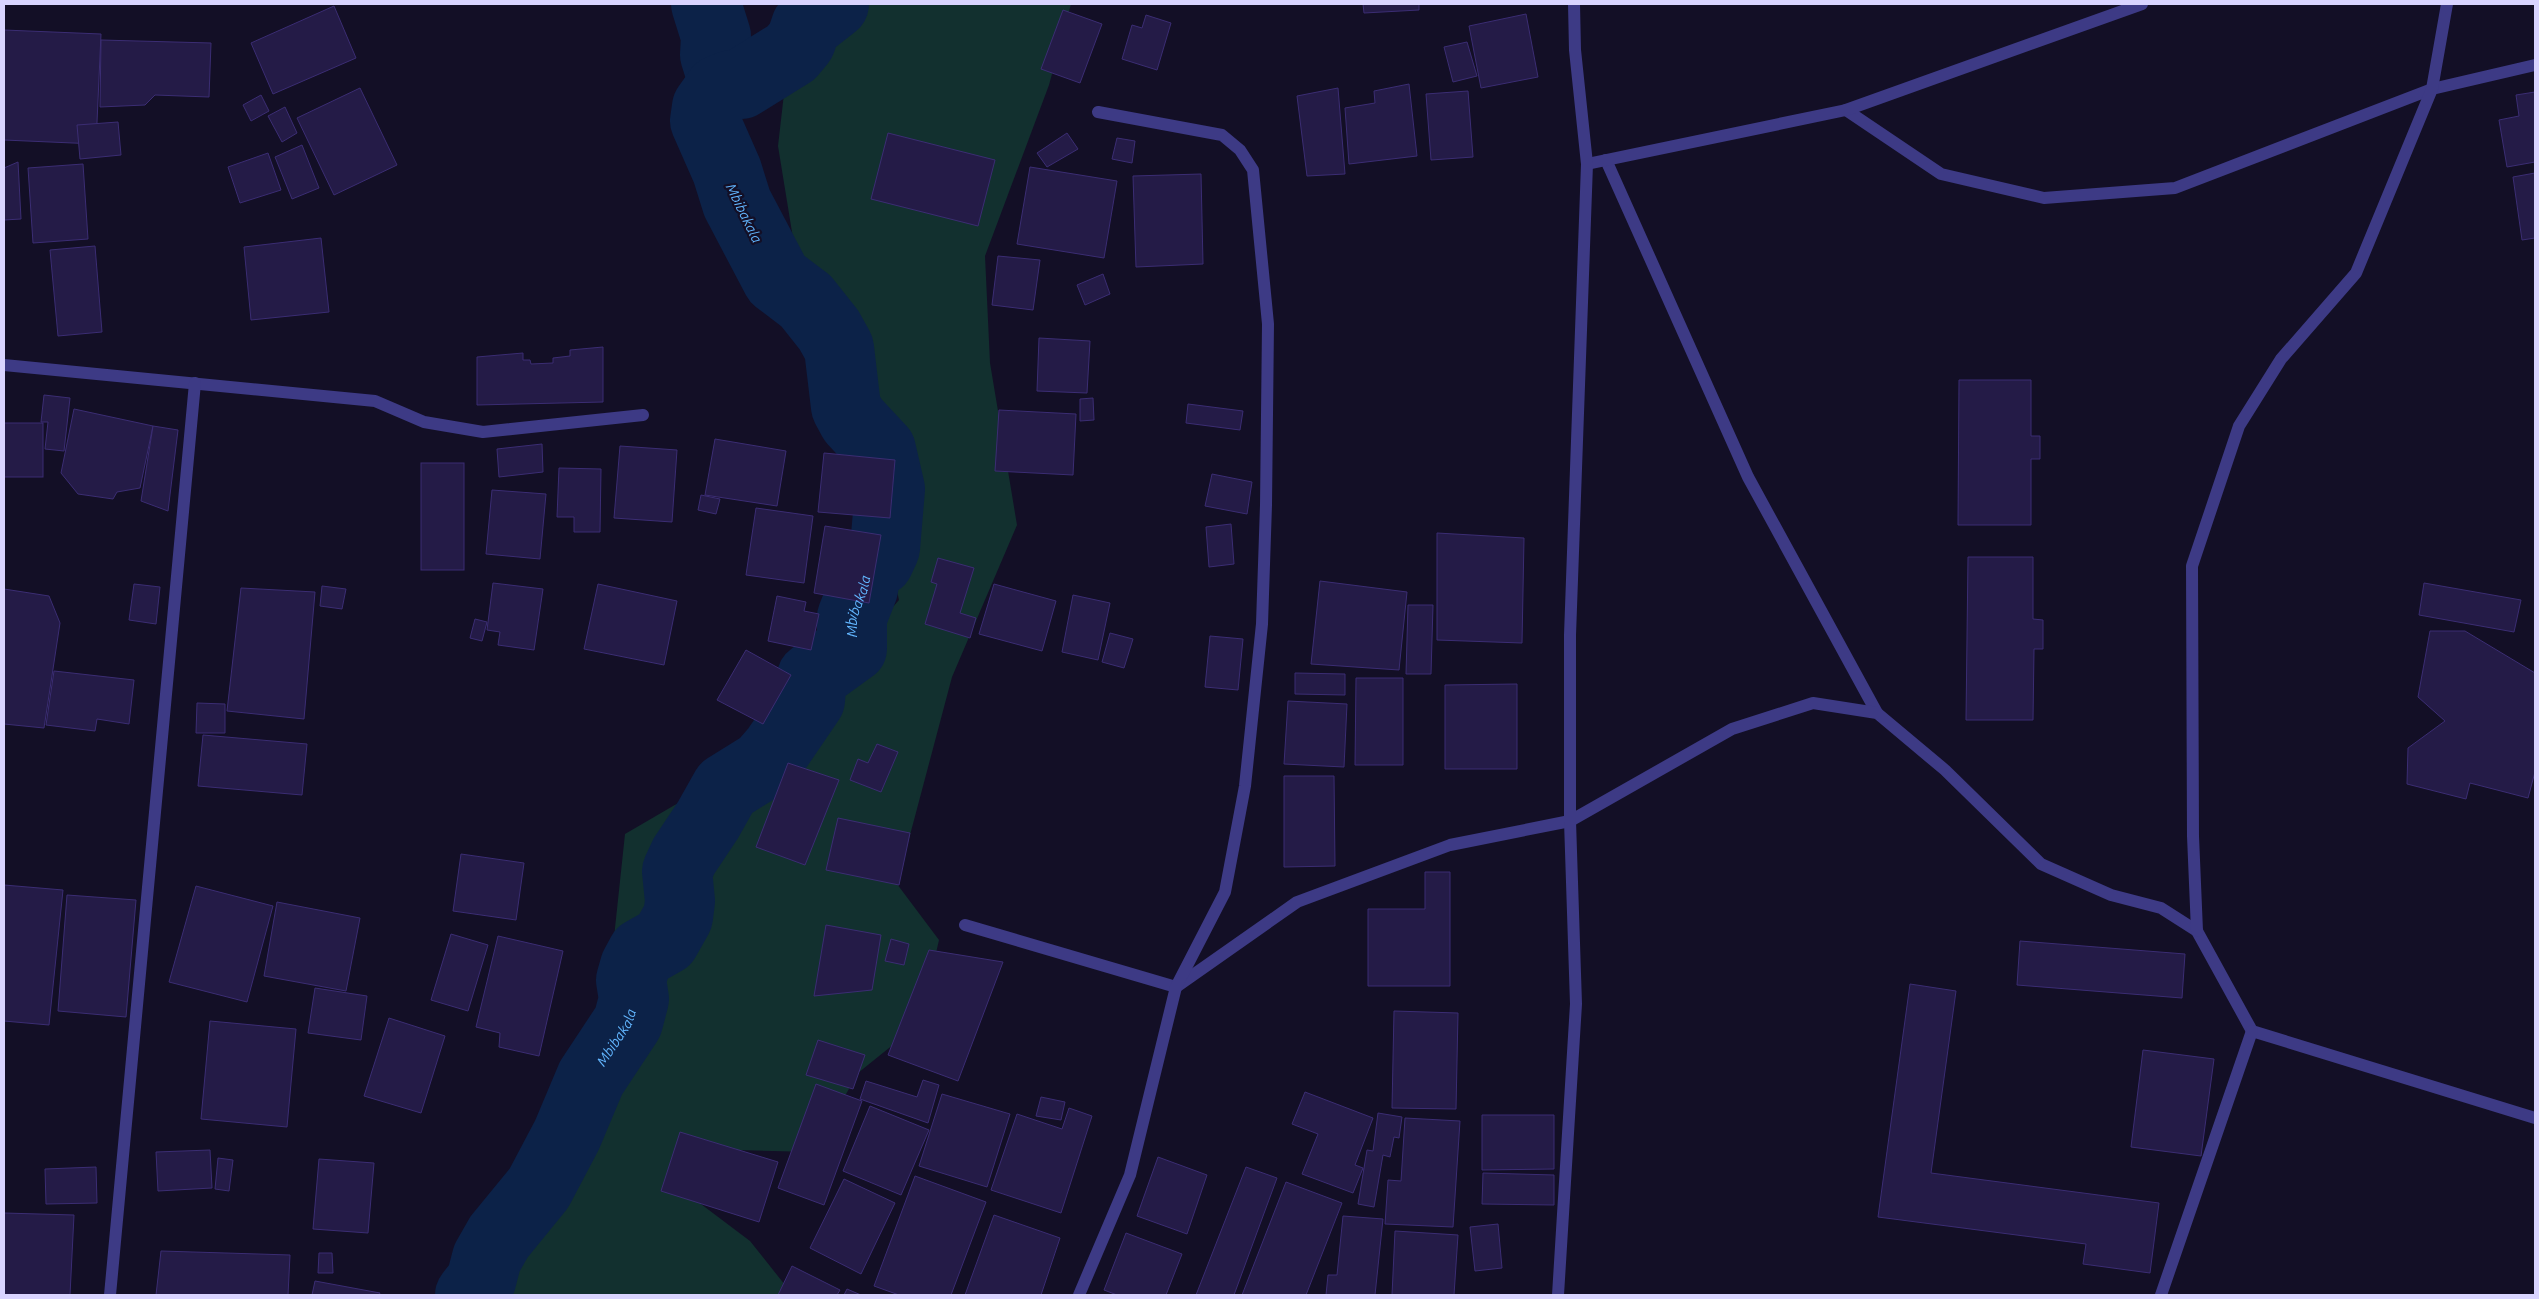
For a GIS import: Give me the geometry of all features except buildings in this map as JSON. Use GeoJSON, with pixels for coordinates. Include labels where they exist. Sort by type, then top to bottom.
{"type":"FeatureCollection","features":[{"type":"Feature","properties":{"kind":"street"},"geometry":{"type":"LineString","coordinates":[[1558,1295],[1576,1004],[1570,821],[1570,635],[1587,164],[1575,50],[1574,4]]}},
{"type":"Feature","properties":{"kind":"street"},"geometry":{"type":"LineString","coordinates":[[1587,164],[1846,110],[2142,4]]}},
{"type":"Feature","properties":{"kind":"street"},"geometry":{"type":"LineString","coordinates":[[2447,4],[2432,89],[2356,273],[2281,359],[2239,426],[2192,566],[2193,836],[2197,931],[2252,1031],[2535,1118]]}},
{"type":"Feature","properties":{"kind":"street"},"geometry":{"type":"LineString","coordinates":[[1846,110],[1941,174],[2044,198],[2175,188],[2432,89],[2535,65]]}},
{"type":"Feature","properties":{"kind":"street"},"geometry":{"type":"LineString","coordinates":[[1079,1295],[1130,1175],[1176,986],[1225,892],[1245,786],[1262,614],[1266,505],[1268,324],[1253,170],[1240,150],[1222,135],[1098,112]]}},
{"type":"Feature","properties":{"kind":"street"},"geometry":{"type":"LineString","coordinates":[[1606,160],[1748,478],[1877,713],[1945,770],[2040,864],[2111,895],[2161,908],[2197,931]]}},
{"type":"Feature","properties":{"kind":"street"},"geometry":{"type":"LineString","coordinates":[[4,365],[195,382],[375,401],[424,422],[483,432],[643,415]]}},
{"type":"Feature","properties":{"kind":"street"},"geometry":{"type":"LineString","coordinates":[[110,1295],[195,382]]}},
{"type":"Feature","properties":{"kind":"street"},"geometry":{"type":"LineString","coordinates":[[1176,986],[1297,902],[1450,845],[1570,821],[1732,729],[1813,703],[1877,713]]}},
{"type":"Feature","properties":{"kind":"street"},"geometry":{"type":"LineString","coordinates":[[965,925],[1176,986]]}},
{"type":"Feature","properties":{"kind":"street"},"geometry":{"type":"LineString","coordinates":[[2161,1295],[2252,1031]]}},
{"type":"Feature","properties":{"kind":"green space","name":"Mbibakala"},"geometry":{"type":"Polygon","coordinates":[[[802,4],[1071,4],[1049,85],[985,256],[990,363],[1017,525],[952,677],[897,884],[939,940],[920,1023],[858,1073],[813,1152],[735,1150],[681,1189],[750,1241],[793,1295],[446,1295],[512,1174],[605,1022],[625,834],[764,753],[899,600],[862,437],[799,275],[778,146],[793,15],[802,4]]]}},
{"type":"Feature","properties":{"kind":"waterway"},"geometry":{"type":"LineString","coordinates":[[706,4],[716,36],[715,55],[721,74],[719,90]]}},
{"type":"Feature","properties":{"kind":"waterway","name":"Mbibakala"},"geometry":{"type":"LineString","coordinates":[[470,1295],[481,1281],[487,1258],[499,1237],[539,1188],[567,1135],[591,1078],[628,1022],[634,999],[631,980],[635,966],[642,953],[665,940],[678,917],[680,901],[677,871],[684,856],[708,820],[726,788],[763,765],[776,750],[810,700],[812,677],[852,648],[852,617],[863,589],[867,568],[879,561],[885,548],[890,489],[881,450],[853,420],[846,407],[839,348],[829,330],[806,301],[777,279],[737,203],[727,171],[705,121],[707,107],[719,90],[731,85],[741,84],[791,53],[801,41],[806,26],[834,4]]}}]}
